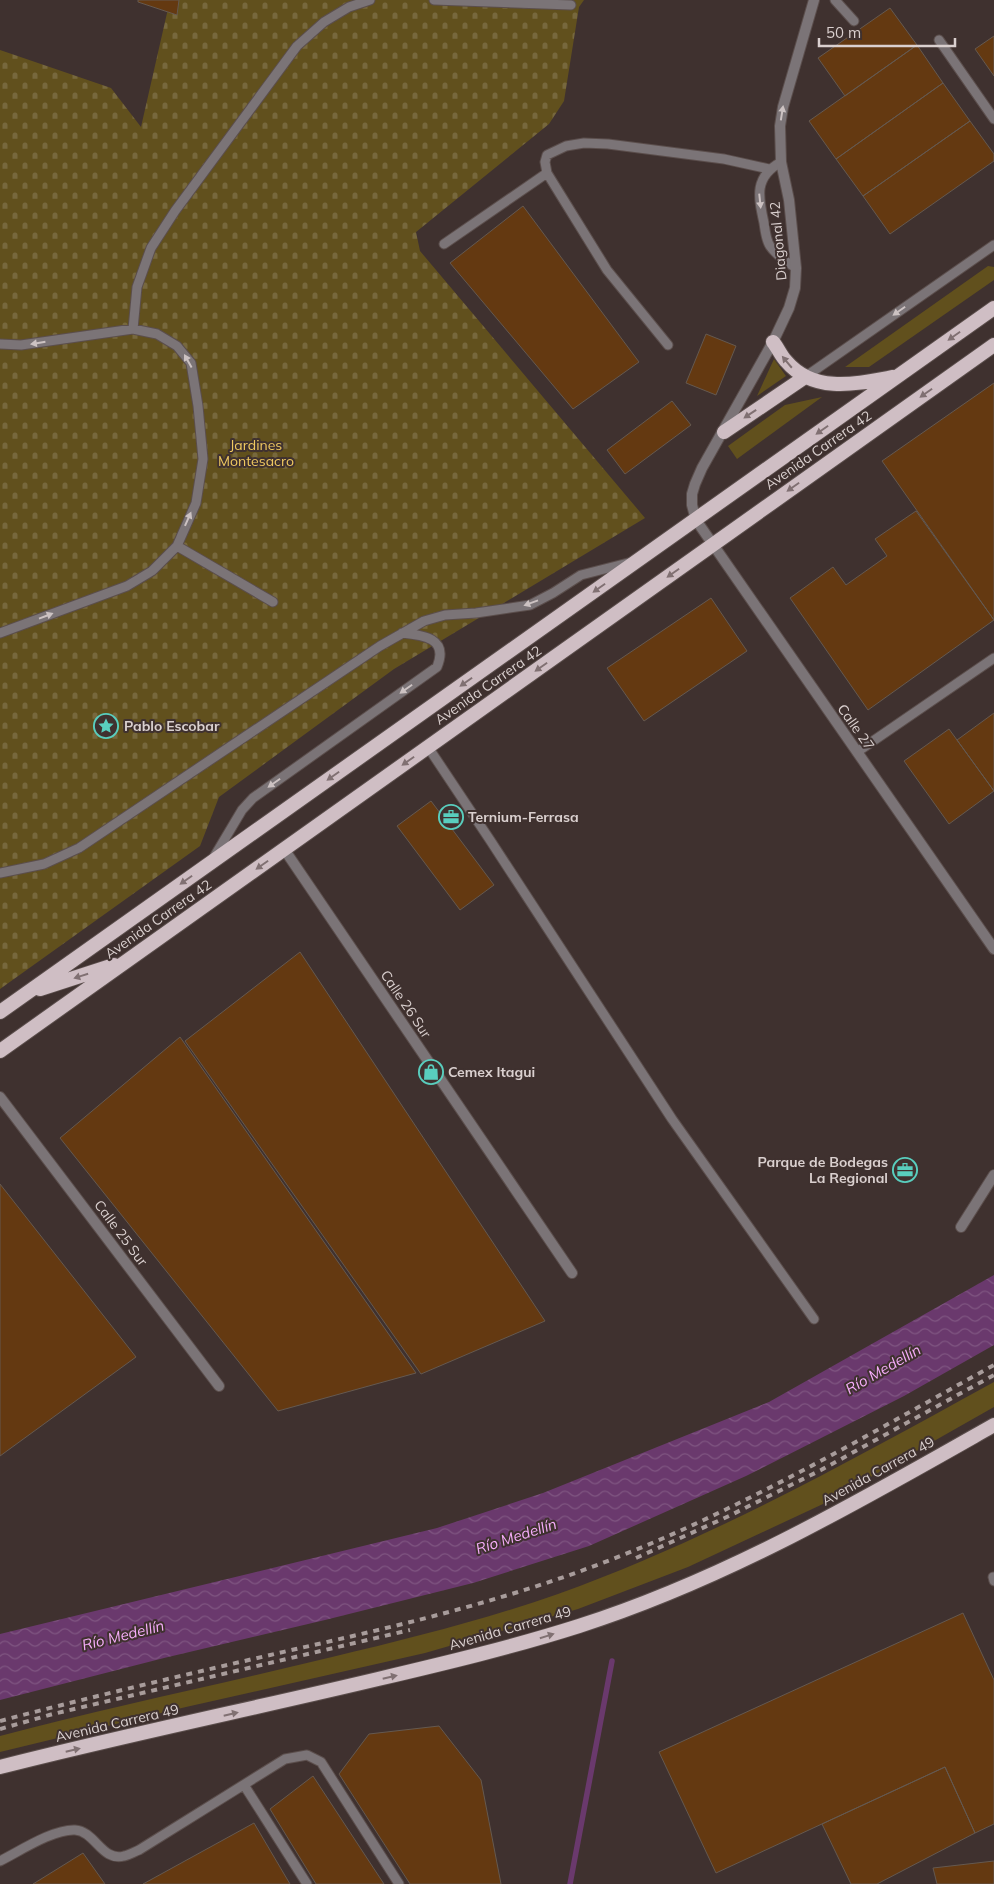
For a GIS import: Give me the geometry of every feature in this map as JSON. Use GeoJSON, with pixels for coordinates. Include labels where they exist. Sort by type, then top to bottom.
{"type":"FeatureCollection","features":[{"type":"Feature","properties":{"kind":"highway","name":"Avenida Carrera 42"},"geometry":{"type":"LineString","coordinates":[[0,1012],[994,308]]}},
{"type":"Feature","properties":{"kind":"highway"},"geometry":{"type":"LineString","coordinates":[[774,342],[786,361],[805,377],[821,383],[841,385],[898,376]]}},
{"type":"Feature","properties":{"kind":"highway","name":"Avenida Carrera 42"},"geometry":{"type":"LineString","coordinates":[[0,1051],[994,344]]}},
{"type":"Feature","properties":{"kind":"highway"},"geometry":{"type":"LineString","coordinates":[[724,432],[805,377]]}},
{"type":"Feature","properties":{"kind":"highway"},"geometry":{"type":"LineString","coordinates":[[28,992],[127,961]]}},
{"type":"Feature","properties":{"kind":"highway","name":"Avenida Carrera 49"},"geometry":{"type":"LineString","coordinates":[[0,1767],[478,1656],[580,1626],[664,1595],[773,1545],[861,1500],[994,1425]]}},
{"type":"Feature","properties":{"kind":"street","name":"Diagonal 42"},"geometry":{"type":"LineString","coordinates":[[696,520],[692,505],[692,494],[695,484],[702,468],[774,342],[789,308],[795,288],[796,268],[789,200],[781,162],[780,126],[783,107],[814,0]]}},
{"type":"Feature","properties":{"kind":"street","name":"Calle 27"},"geometry":{"type":"LineString","coordinates":[[696,520],[994,949]]}},
{"type":"Feature","properties":{"kind":"street","name":"Calle 26 Sur"},"geometry":{"type":"LineString","coordinates":[[284,849],[572,1273]]}},
{"type":"Feature","properties":{"kind":"street","name":"Calle 25 Sur"},"geometry":{"type":"LineString","coordinates":[[0,1097],[219,1386]]}},
{"type":"Feature","properties":{"kind":"street"},"geometry":{"type":"LineString","coordinates":[[961,1227],[994,1175]]}},
{"type":"Feature","properties":{"kind":"lane"},"geometry":{"type":"LineString","coordinates":[[133,330],[137,287],[151,248],[176,211],[297,46],[324,22],[350,7],[370,0]]}},
{"type":"Feature","properties":{"kind":"lane"},"geometry":{"type":"LineString","coordinates":[[434,0],[571,5]]}},
{"type":"Feature","properties":{"kind":"lane"},"geometry":{"type":"LineString","coordinates":[[835,0],[854,21]]}},
{"type":"Feature","properties":{"kind":"lane"},"geometry":{"type":"LineString","coordinates":[[939,40],[994,119]]}},
{"type":"Feature","properties":{"kind":"lane"},"geometry":{"type":"LineString","coordinates":[[668,345],[607,270],[547,173],[545,162],[547,155],[566,146],[608,144],[724,159],[769,169]]}},
{"type":"Feature","properties":{"kind":"lane"},"geometry":{"type":"LineString","coordinates":[[781,162],[769,169],[762,179],[759,192],[761,212],[769,244],[780,258],[796,268]]}},
{"type":"Feature","properties":{"kind":"lane"},"geometry":{"type":"LineString","coordinates":[[444,244],[547,173]]}},
{"type":"Feature","properties":{"kind":"lane"},"geometry":{"type":"LineString","coordinates":[[805,377],[994,245]]}},
{"type":"Feature","properties":{"kind":"lane"},"geometry":{"type":"LineString","coordinates":[[982,254],[994,253]]}},
{"type":"Feature","properties":{"kind":"lane"},"geometry":{"type":"LineString","coordinates":[[0,344],[21,346],[133,330],[157,334],[177,346],[191,363],[198,406],[203,459],[196,503],[177,546],[152,571],[127,586],[0,633]]}},
{"type":"Feature","properties":{"kind":"lane"},"geometry":{"type":"LineString","coordinates":[[177,546],[273,602]]}},
{"type":"Feature","properties":{"kind":"lane"},"geometry":{"type":"LineString","coordinates":[[0,873],[44,864],[79,848],[402,633],[424,621],[445,615],[484,612],[530,605],[554,594],[581,575],[640,559]]}},
{"type":"Feature","properties":{"kind":"lane"},"geometry":{"type":"LineString","coordinates":[[211,863],[242,810],[253,798],[437,667],[441,658],[438,646],[432,638],[402,633]]}},
{"type":"Feature","properties":{"kind":"lane"},"geometry":{"type":"LineString","coordinates":[[857,752],[994,658]]}},
{"type":"Feature","properties":{"kind":"lane"},"geometry":{"type":"LineString","coordinates":[[428,747],[672,1119],[814,1319]]}},
{"type":"Feature","properties":{"kind":"lane"},"geometry":{"type":"LineString","coordinates":[[0,1861],[58,1832],[76,1830],[90,1836],[107,1854],[122,1857],[138,1850],[285,1759],[307,1755],[321,1762],[399,1884]]}},
{"type":"Feature","properties":{"kind":"lane"},"geometry":{"type":"LineString","coordinates":[[244,1785],[307,1884]]}},
{"type":"Feature","properties":{"kind":"green space","name":"Jardines Montesacro"},"geometry":{"type":"Polygon","coordinates":[[[170,0],[584,0],[579,7],[564,101],[549,124],[416,232],[420,251],[645,518],[394,669],[219,797],[200,846],[0,989],[0,50],[111,88],[141,127],[170,0]]]}},
{"type":"Feature","properties":{"kind":"green space"},"geometry":{"type":"Polygon","coordinates":[[[988,266],[994,267],[994,280],[869,367],[845,367],[988,266]]]}},
{"type":"Feature","properties":{"kind":"green space"},"geometry":{"type":"Polygon","coordinates":[[[774,359],[786,376],[757,396],[774,359]]]}},
{"type":"Feature","properties":{"kind":"green space"},"geometry":{"type":"Polygon","coordinates":[[[822,397],[737,459],[728,446],[785,405],[822,397]]]}},
{"type":"Feature","properties":{"kind":"green space"},"geometry":{"type":"Polygon","coordinates":[[[994,1382],[994,1407],[823,1504],[688,1567],[578,1609],[425,1653],[186,1707],[0,1752],[0,1736],[417,1636],[474,1621],[558,1594],[671,1549],[780,1497],[994,1382]]]}},
{"type":"Feature","properties":{"kind":"water","name":"Río Medellín"},"geometry":{"type":"Polygon","coordinates":[[[994,1275],[994,1345],[904,1396],[746,1476],[589,1546],[473,1583],[0,1700],[0,1634],[437,1528],[543,1493],[769,1402],[994,1275]]]}},
{"type":"Feature","properties":{"kind":"building"},"geometry":{"type":"Polygon","coordinates":[[[138,0],[179,0],[177,15],[138,2],[138,0]]]}},
{"type":"Feature","properties":{"kind":"building"},"geometry":{"type":"Polygon","coordinates":[[[890,8],[917,45],[845,96],[818,58],[890,8]]]}},
{"type":"Feature","properties":{"kind":"building"},"geometry":{"type":"Polygon","coordinates":[[[994,36],[994,76],[975,49],[994,36]]]}},
{"type":"Feature","properties":{"kind":"building"},"geometry":{"type":"Polygon","coordinates":[[[917,45],[943,83],[836,159],[809,121],[917,45]]]}},
{"type":"Feature","properties":{"kind":"building"},"geometry":{"type":"Polygon","coordinates":[[[943,83],[970,121],[863,196],[836,159],[943,83]]]}},
{"type":"Feature","properties":{"kind":"building"},"geometry":{"type":"Polygon","coordinates":[[[970,121],[994,154],[994,161],[890,234],[863,196],[970,121]]]}},
{"type":"Feature","properties":{"kind":"building"},"geometry":{"type":"Polygon","coordinates":[[[523,206],[639,362],[573,409],[450,263],[523,206]]]}},
{"type":"Feature","properties":{"kind":"building"},"geometry":{"type":"Polygon","coordinates":[[[706,334],[736,346],[716,395],[686,383],[706,334]]]}},
{"type":"Feature","properties":{"kind":"building"},"geometry":{"type":"Polygon","coordinates":[[[994,383],[994,620],[882,461],[994,383]]]}},
{"type":"Feature","properties":{"kind":"building"},"geometry":{"type":"Polygon","coordinates":[[[672,401],[691,425],[625,474],[607,450],[672,401]]]}},
{"type":"Feature","properties":{"kind":"building"},"geometry":{"type":"Polygon","coordinates":[[[916,511],[994,620],[868,710],[790,598],[833,567],[846,585],[887,556],[875,539],[916,511]]]}},
{"type":"Feature","properties":{"kind":"building"},"geometry":{"type":"Polygon","coordinates":[[[711,598],[747,651],[644,721],[607,668],[711,598]]]}},
{"type":"Feature","properties":{"kind":"building"},"geometry":{"type":"Polygon","coordinates":[[[994,713],[994,791],[957,740],[994,713]]]}},
{"type":"Feature","properties":{"kind":"building"},"geometry":{"type":"Polygon","coordinates":[[[949,729],[994,791],[949,824],[904,761],[949,729]]]}},
{"type":"Feature","properties":{"kind":"building"},"geometry":{"type":"Polygon","coordinates":[[[431,801],[494,885],[460,910],[397,826],[431,801]]]}},
{"type":"Feature","properties":{"kind":"building"},"geometry":{"type":"Polygon","coordinates":[[[300,952],[545,1321],[421,1374],[185,1041],[300,952]]]}},
{"type":"Feature","properties":{"kind":"building"},"geometry":{"type":"Polygon","coordinates":[[[180,1037],[416,1373],[278,1411],[60,1138],[180,1037]]]}},
{"type":"Feature","properties":{"kind":"building"},"geometry":{"type":"Polygon","coordinates":[[[0,1184],[136,1357],[0,1456],[0,1184]]]}},
{"type":"Feature","properties":{"kind":"building"},"geometry":{"type":"Polygon","coordinates":[[[963,1613],[994,1680],[994,1824],[975,1833],[945,1767],[716,1873],[659,1752],[963,1613]]]}},
{"type":"Feature","properties":{"kind":"building"},"geometry":{"type":"Polygon","coordinates":[[[439,1726],[481,1780],[501,1884],[410,1884],[339,1774],[369,1734],[439,1726]]]}},
{"type":"Feature","properties":{"kind":"building"},"geometry":{"type":"Polygon","coordinates":[[[945,1767],[975,1833],[877,1884],[851,1884],[822,1824],[945,1767]]]}},
{"type":"Feature","properties":{"kind":"building"},"geometry":{"type":"Polygon","coordinates":[[[313,1776],[384,1884],[316,1884],[270,1809],[313,1776]]]}},
{"type":"Feature","properties":{"kind":"building"},"geometry":{"type":"Polygon","coordinates":[[[254,1823],[290,1884],[143,1884],[254,1823]]]}},
{"type":"Feature","properties":{"kind":"building"},"geometry":{"type":"Polygon","coordinates":[[[83,1853],[105,1884],[33,1884],[83,1853]]]}},
{"type":"Feature","properties":{"kind":"building"},"geometry":{"type":"Polygon","coordinates":[[[994,1861],[994,1884],[937,1884],[933,1868],[994,1861]]]}},
{"type":"Feature","properties":{"kind":"waterway"},"geometry":{"type":"LineString","coordinates":[[570,1884],[612,1661]]}},
{"type":"Feature","properties":{"kind":"railway"},"geometry":{"type":"LineString","coordinates":[[0,1721],[370,1632],[444,1613],[553,1581],[694,1525],[845,1448],[994,1365]]}},
{"type":"Feature","properties":{"kind":"railway"},"geometry":{"type":"LineString","coordinates":[[636,1558],[729,1516],[821,1470],[994,1375]]}},
{"type":"Feature","properties":{"kind":"railway"},"geometry":{"type":"LineString","coordinates":[[0,1729],[53,1714],[410,1630]]}},
{"type":"Feature","properties":{"kind":"place","name":"Pablo Escobar"},"geometry":{"type":"Point","coordinates":[106,726]}},
{"type":"Feature","properties":{"kind":"place","name":"Ternium-Ferrasa"},"geometry":{"type":"Point","coordinates":[451,817]}},
{"type":"Feature","properties":{"kind":"place","name":"Cemex Itagui"},"geometry":{"type":"Point","coordinates":[431,1072]}},
{"type":"Feature","properties":{"kind":"place","name":"Parque de Bodegas La Regional"},"geometry":{"type":"Point","coordinates":[905,1170]}}]}
